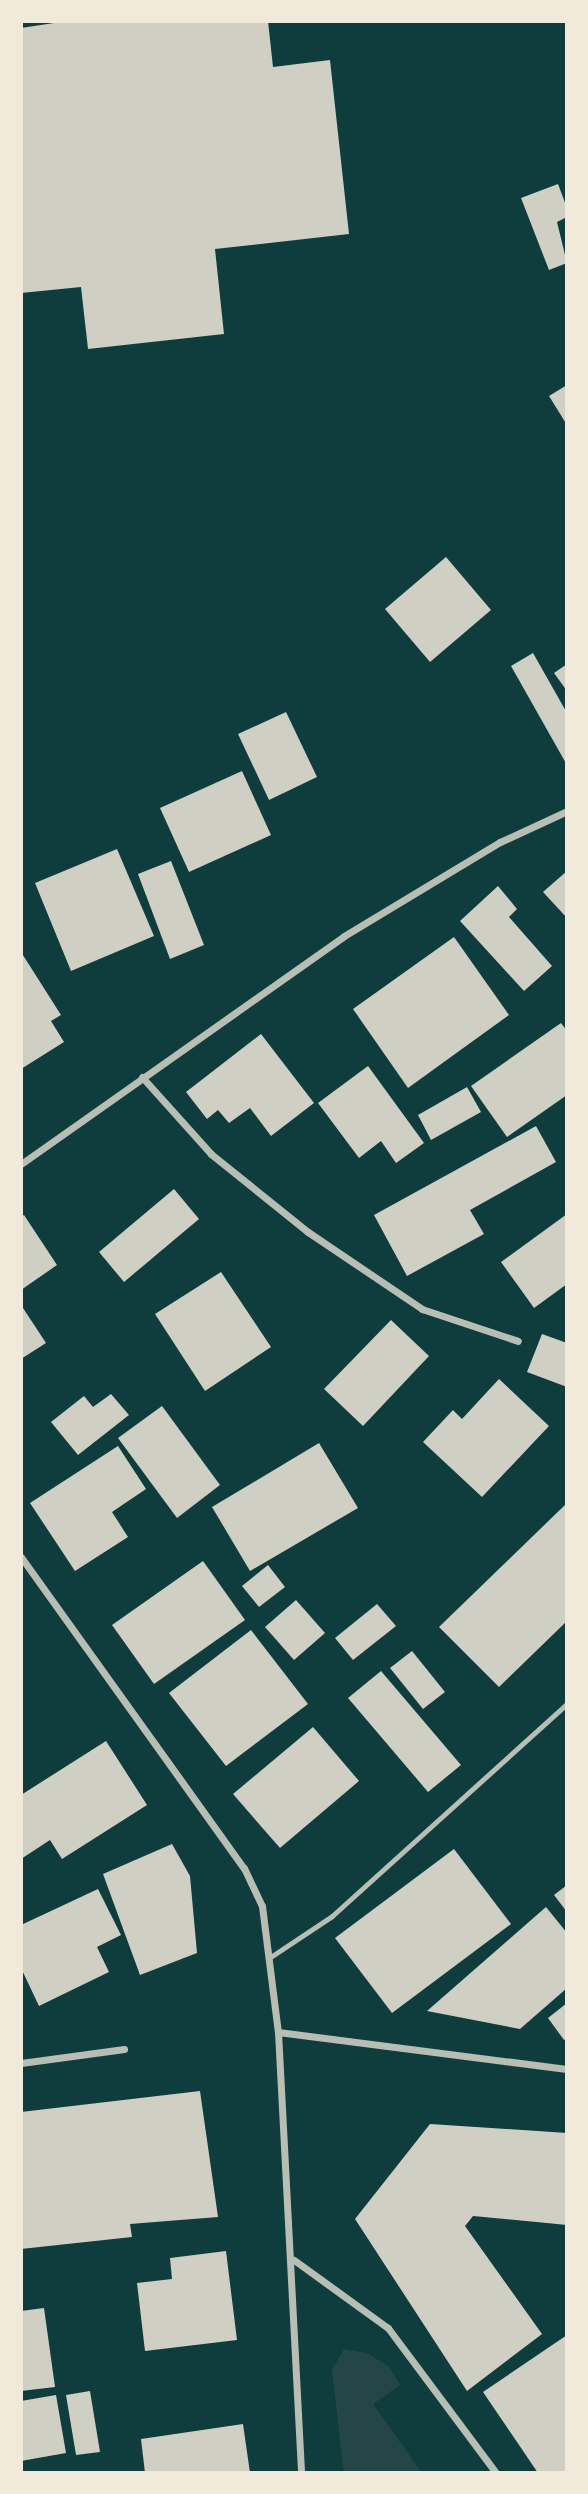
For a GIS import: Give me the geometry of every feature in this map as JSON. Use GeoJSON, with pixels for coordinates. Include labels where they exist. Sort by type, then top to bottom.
{"type":"FeatureCollection","features":[{"type":"Feature","properties":{"kind":"street"},"geometry":{"type":"LineString","coordinates":[[21,1164],[344,936],[500,842],[567,811]]}},
{"type":"Feature","properties":{"kind":"street"},"geometry":{"type":"LineString","coordinates":[[142,1077],[211,1154],[308,1233],[422,1309],[518,1341]]}},
{"type":"Feature","properties":{"kind":"street"},"geometry":{"type":"LineString","coordinates":[[21,1557],[244,1868],[262,1906],[272,1956],[294,2260],[301,2473]]}},
{"type":"Feature","properties":{"kind":"street"},"geometry":{"type":"LineString","coordinates":[[278,2032],[567,2069]]}},
{"type":"Feature","properties":{"kind":"street"},"geometry":{"type":"LineString","coordinates":[[21,2063],[124,2049]]}},
{"type":"Feature","properties":{"kind":"street"},"geometry":{"type":"LineString","coordinates":[[294,2260],[388,2328],[496,2473]]}},
{"type":"Feature","properties":{"kind":"lane"},"geometry":{"type":"LineString","coordinates":[[272,1956],[332,1916],[567,1704]]}},
{"type":"Feature","properties":{"kind":"shaded area"},"geometry":{"type":"Polygon","coordinates":[[[344,2349],[367,2353],[389,2367],[400,2385],[373,2404],[422,2473],[344,2473],[332,2370],[344,2349]]]}},
{"type":"Feature","properties":{"kind":"building"},"geometry":{"type":"Polygon","coordinates":[[[67,21],[268,21],[273,67],[330,60],[349,234],[215,249],[224,334],[88,349],[81,287],[21,293],[21,28],[67,21]]]}},
{"type":"Feature","properties":{"kind":"building"},"geometry":{"type":"Polygon","coordinates":[[[558,184],[567,208],[567,217],[557,222],[567,263],[549,270],[521,198],[558,184]]]}},
{"type":"Feature","properties":{"kind":"building"},"geometry":{"type":"Polygon","coordinates":[[[567,385],[567,425],[549,396],[567,385]]]}},
{"type":"Feature","properties":{"kind":"building"},"geometry":{"type":"Polygon","coordinates":[[[446,557],[491,610],[430,662],[385,609],[446,557]]]}},
{"type":"Feature","properties":{"kind":"building"},"geometry":{"type":"Polygon","coordinates":[[[533,653],[567,713],[567,765],[511,666],[533,653]]]}},
{"type":"Feature","properties":{"kind":"building"},"geometry":{"type":"Polygon","coordinates":[[[567,664],[567,691],[554,673],[567,664]]]}},
{"type":"Feature","properties":{"kind":"building"},"geometry":{"type":"Polygon","coordinates":[[[286,712],[317,777],[269,800],[238,734],[286,712]]]}},
{"type":"Feature","properties":{"kind":"building"},"geometry":{"type":"Polygon","coordinates":[[[242,771],[271,835],[189,872],[160,808],[242,771]]]}},
{"type":"Feature","properties":{"kind":"building"},"geometry":{"type":"Polygon","coordinates":[[[117,849],[154,936],[71,971],[35,883],[117,849]]]}},
{"type":"Feature","properties":{"kind":"building"},"geometry":{"type":"Polygon","coordinates":[[[171,861],[204,945],[170,959],[138,874],[171,861]]]}},
{"type":"Feature","properties":{"kind":"building"},"geometry":{"type":"Polygon","coordinates":[[[567,871],[567,918],[543,892],[567,871]]]}},
{"type":"Feature","properties":{"kind":"building"},"geometry":{"type":"Polygon","coordinates":[[[498,886],[517,909],[509,917],[552,966],[524,991],[460,921],[498,886]]]}},
{"type":"Feature","properties":{"kind":"building"},"geometry":{"type":"Polygon","coordinates":[[[454,937],[509,1015],[408,1088],[353,1009],[454,937]]]}},
{"type":"Feature","properties":{"kind":"building"},"geometry":{"type":"Polygon","coordinates":[[[21,952],[61,1015],[51,1021],[64,1042],[21,1069],[21,952]]]}},
{"type":"Feature","properties":{"kind":"building"},"geometry":{"type":"Polygon","coordinates":[[[561,1023],[567,1031],[567,1095],[507,1137],[471,1086],[561,1023]]]}},
{"type":"Feature","properties":{"kind":"building"},"geometry":{"type":"Polygon","coordinates":[[[261,1034],[314,1103],[271,1136],[250,1108],[229,1123],[218,1110],[207,1119],[186,1092],[261,1034]]]}},
{"type":"Feature","properties":{"kind":"building"},"geometry":{"type":"Polygon","coordinates":[[[368,1066],[424,1143],[396,1163],[381,1141],[359,1158],[318,1103],[368,1066]]]}},
{"type":"Feature","properties":{"kind":"building"},"geometry":{"type":"Polygon","coordinates":[[[467,1087],[481,1112],[431,1140],[418,1115],[467,1087]]]}},
{"type":"Feature","properties":{"kind":"building"},"geometry":{"type":"Polygon","coordinates":[[[536,1126],[556,1162],[470,1210],[484,1234],[407,1276],[374,1215],[536,1126]]]}},
{"type":"Feature","properties":{"kind":"building"},"geometry":{"type":"Polygon","coordinates":[[[174,1189],[199,1219],[124,1282],[99,1252],[174,1189]]]}},
{"type":"Feature","properties":{"kind":"building"},"geometry":{"type":"Polygon","coordinates":[[[567,1214],[567,1284],[534,1308],[501,1262],[567,1214]]]}},
{"type":"Feature","properties":{"kind":"building"},"geometry":{"type":"Polygon","coordinates":[[[24,1215],[57,1265],[21,1290],[21,1217],[24,1215]]]}},
{"type":"Feature","properties":{"kind":"building"},"geometry":{"type":"Polygon","coordinates":[[[221,1272],[271,1347],[205,1391],[155,1314],[221,1272]]]}},
{"type":"Feature","properties":{"kind":"building"},"geometry":{"type":"Polygon","coordinates":[[[23,1308],[46,1343],[21,1359],[21,1309],[23,1308]]]}},
{"type":"Feature","properties":{"kind":"building"},"geometry":{"type":"Polygon","coordinates":[[[391,1320],[429,1356],[363,1426],[324,1389],[391,1320]]]}},
{"type":"Feature","properties":{"kind":"building"},"geometry":{"type":"Polygon","coordinates":[[[542,1334],[567,1343],[567,1387],[527,1372],[542,1334]]]}},
{"type":"Feature","properties":{"kind":"building"},"geometry":{"type":"Polygon","coordinates":[[[499,1379],[549,1426],[482,1497],[423,1442],[453,1410],[462,1419],[499,1379]]]}},
{"type":"Feature","properties":{"kind":"building"},"geometry":{"type":"Polygon","coordinates":[[[111,1394],[129,1415],[78,1455],[51,1422],[84,1396],[93,1407],[111,1394]]]}},
{"type":"Feature","properties":{"kind":"building"},"geometry":{"type":"Polygon","coordinates":[[[162,1406],[220,1485],[177,1518],[118,1438],[162,1406]]]}},
{"type":"Feature","properties":{"kind":"building"},"geometry":{"type":"Polygon","coordinates":[[[319,1443],[358,1508],[250,1571],[212,1507],[319,1443]]]}},
{"type":"Feature","properties":{"kind":"building"},"geometry":{"type":"Polygon","coordinates":[[[118,1446],[146,1489],[112,1512],[128,1537],[75,1571],[30,1503],[118,1446]]]}},
{"type":"Feature","properties":{"kind":"building"},"geometry":{"type":"Polygon","coordinates":[[[567,1503],[567,1621],[499,1687],[439,1627],[567,1503]]]}},
{"type":"Feature","properties":{"kind":"building"},"geometry":{"type":"Polygon","coordinates":[[[203,1561],[245,1620],[154,1684],[112,1625],[203,1561]]]}},
{"type":"Feature","properties":{"kind":"building"},"geometry":{"type":"Polygon","coordinates":[[[268,1565],[285,1587],[259,1607],[242,1586],[268,1565]]]}},
{"type":"Feature","properties":{"kind":"building"},"geometry":{"type":"Polygon","coordinates":[[[296,1600],[325,1633],[294,1660],[265,1627],[296,1600]]]}},
{"type":"Feature","properties":{"kind":"building"},"geometry":{"type":"Polygon","coordinates":[[[377,1604],[396,1626],[353,1660],[335,1638],[377,1604]]]}},
{"type":"Feature","properties":{"kind":"building"},"geometry":{"type":"Polygon","coordinates":[[[251,1630],[308,1704],[226,1766],[169,1693],[251,1630]]]}},
{"type":"Feature","properties":{"kind":"building"},"geometry":{"type":"Polygon","coordinates":[[[412,1651],[445,1692],[423,1709],[390,1668],[412,1651]]]}},
{"type":"Feature","properties":{"kind":"building"},"geometry":{"type":"Polygon","coordinates":[[[381,1671],[461,1765],[428,1792],[348,1698],[381,1671]]]}},
{"type":"Feature","properties":{"kind":"building"},"geometry":{"type":"Polygon","coordinates":[[[313,1727],[359,1781],[280,1848],[233,1794],[313,1727]]]}},
{"type":"Feature","properties":{"kind":"building"},"geometry":{"type":"Polygon","coordinates":[[[106,1741],[147,1805],[62,1859],[50,1840],[21,1859],[21,1795],[106,1741]]]}},
{"type":"Feature","properties":{"kind":"building"},"geometry":{"type":"Polygon","coordinates":[[[172,1844],[190,1876],[197,1953],[140,1975],[103,1874],[172,1844]]]}},
{"type":"Feature","properties":{"kind":"building"},"geometry":{"type":"Polygon","coordinates":[[[454,1849],[511,1924],[392,2013],[335,1938],[454,1849]]]}},
{"type":"Feature","properties":{"kind":"building"},"geometry":{"type":"Polygon","coordinates":[[[567,1885],[567,1912],[554,1895],[567,1885]]]}},
{"type":"Feature","properties":{"kind":"building"},"geometry":{"type":"Polygon","coordinates":[[[98,1889],[121,1935],[97,1947],[109,1972],[39,2006],[21,1968],[21,1925],[98,1889]]]}},
{"type":"Feature","properties":{"kind":"building"},"geometry":{"type":"Polygon","coordinates":[[[546,1907],[567,1933],[567,1988],[520,2029],[427,2011],[546,1907]]]}},
{"type":"Feature","properties":{"kind":"building"},"geometry":{"type":"Polygon","coordinates":[[[567,2003],[567,2038],[564,2040],[548,2018],[567,2003]]]}},
{"type":"Feature","properties":{"kind":"building"},"geometry":{"type":"Polygon","coordinates":[[[200,2091],[218,2217],[130,2224],[132,2237],[21,2249],[21,2112],[200,2091]]]}},
{"type":"Feature","properties":{"kind":"building"},"geometry":{"type":"Polygon","coordinates":[[[430,2124],[567,2133],[567,2225],[473,2216],[465,2226],[542,2334],[467,2391],[355,2219],[430,2124]]]}},
{"type":"Feature","properties":{"kind":"building"},"geometry":{"type":"Polygon","coordinates":[[[226,2251],[237,2340],[145,2351],[137,2283],[172,2279],[170,2258],[226,2251]]]}},
{"type":"Feature","properties":{"kind":"building"},"geometry":{"type":"Polygon","coordinates":[[[44,2308],[55,2387],[21,2391],[21,2311],[44,2308]]]}},
{"type":"Feature","properties":{"kind":"building"},"geometry":{"type":"Polygon","coordinates":[[[567,2335],[567,2473],[538,2473],[483,2392],[567,2335]]]}},
{"type":"Feature","properties":{"kind":"building"},"geometry":{"type":"Polygon","coordinates":[[[90,2391],[100,2452],[76,2455],[66,2395],[90,2391]]]}},
{"type":"Feature","properties":{"kind":"building"},"geometry":{"type":"Polygon","coordinates":[[[56,2395],[66,2453],[21,2461],[21,2401],[56,2395]]]}},
{"type":"Feature","properties":{"kind":"building"},"geometry":{"type":"Polygon","coordinates":[[[243,2424],[250,2473],[145,2473],[141,2439],[243,2424]]]}}]}
